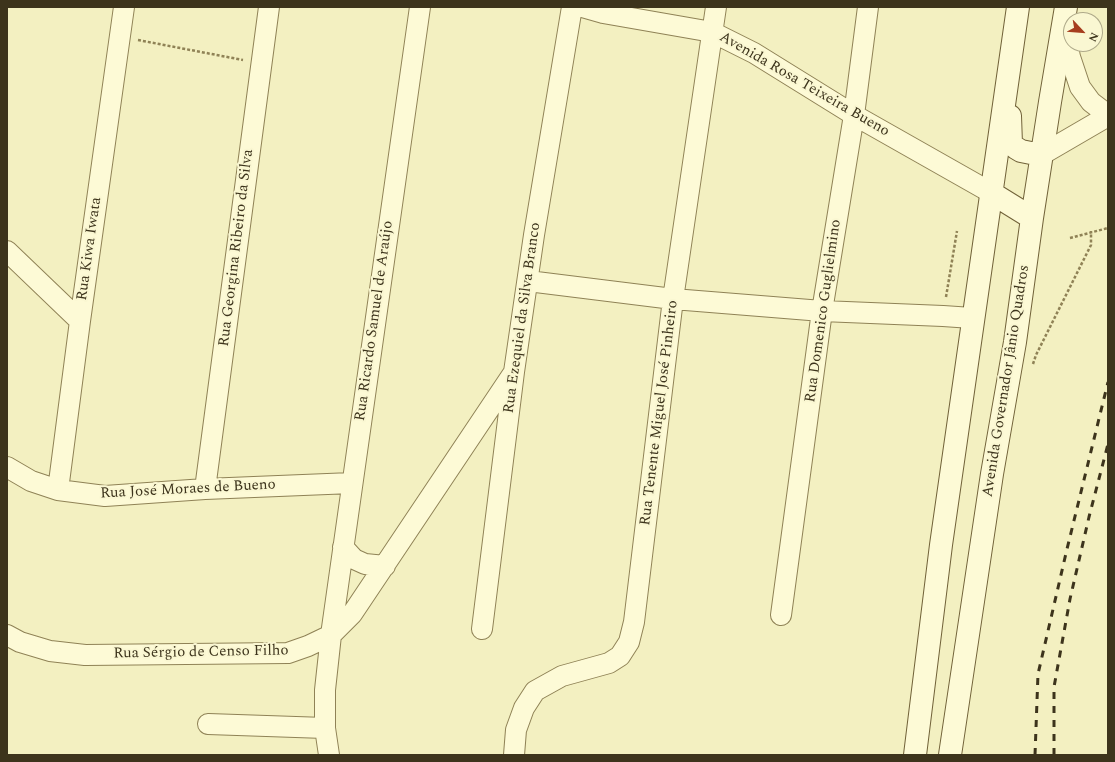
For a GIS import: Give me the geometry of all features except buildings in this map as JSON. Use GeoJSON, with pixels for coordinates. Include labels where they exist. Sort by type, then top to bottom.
{"type":"FeatureCollection","features":[{"type":"Feature","properties":{"kind":"main road"},"geometry":{"type":"LineString","coordinates":[[915,755],[941,545],[972,318],[1018,7]]}},
{"type":"Feature","properties":{"kind":"main road","name":"Avenida Governador Jânio Quadros"},"geometry":{"type":"LineString","coordinates":[[950,755],[991,482],[1015,342],[1041,155],[1063,28]]}},
{"type":"Feature","properties":{"kind":"main road"},"geometry":{"type":"LineString","coordinates":[[1011,52],[1014,73],[1010,124],[1011,144],[1021,151],[1041,155]]}},
{"type":"Feature","properties":{"kind":"main road"},"geometry":{"type":"LineString","coordinates":[[990,192],[1032,218]]}},
{"type":"Feature","properties":{"kind":"street","name":"Rua Kiwa Iwata"},"geometry":{"type":"LineString","coordinates":[[58,490],[124,7]]}},
{"type":"Feature","properties":{"kind":"street","name":"Rua Georgina Ribeiro da Silva"},"geometry":{"type":"LineString","coordinates":[[205,488],[269,7]]}},
{"type":"Feature","properties":{"kind":"street","name":"Rua Ricardo Samuel de Araújo"},"geometry":{"type":"LineString","coordinates":[[329,755],[325,728],[325,690],[331,634],[342,547],[420,7]]}},
{"type":"Feature","properties":{"kind":"street","name":"Rua Ezequiel da Silva Branco"},"geometry":{"type":"LineString","coordinates":[[482,629],[514,372],[572,7]]}},
{"type":"Feature","properties":{"kind":"street","name":"Avenida Rosa Teixeira Bueno"},"geometry":{"type":"LineString","coordinates":[[582,7],[603,13],[712,32],[754,53],[854,114],[990,192]]}},
{"type":"Feature","properties":{"kind":"street","name":"Rua Tenente Miguel José Pinheiro"},"geometry":{"type":"LineString","coordinates":[[514,755],[516,730],[524,708],[535,691],[562,676],[609,663],[620,656],[629,642],[634,622],[673,299],[716,7]]}},
{"type":"Feature","properties":{"kind":"street","name":"Rua Domenico Guglielmino"},"geometry":{"type":"LineString","coordinates":[[781,615],[822,311],[854,114],[868,7]]}},
{"type":"Feature","properties":{"kind":"street"},"geometry":{"type":"LineString","coordinates":[[1041,155],[1108,115],[1091,102],[1080,87],[1069,52]]}},
{"type":"Feature","properties":{"kind":"street"},"geometry":{"type":"LineString","coordinates":[[7,251],[80,321]]}},
{"type":"Feature","properties":{"kind":"street"},"geometry":{"type":"LineString","coordinates":[[528,281],[673,299],[822,311],[972,318]]}},
{"type":"Feature","properties":{"kind":"street","name":"Rua Sérgio de Censo Filho"},"geometry":{"type":"LineString","coordinates":[[7,635],[20,642],[50,651],[85,655],[288,653],[308,646],[331,634],[352,614],[514,372]]}},
{"type":"Feature","properties":{"kind":"street","name":"Rua José Moraes de Bueno"},"geometry":{"type":"LineString","coordinates":[[7,467],[31,481],[58,490],[106,496],[205,488],[352,482]]}},
{"type":"Feature","properties":{"kind":"street"},"geometry":{"type":"LineString","coordinates":[[342,547],[354,559],[365,564],[385,566]]}},
{"type":"Feature","properties":{"kind":"street"},"geometry":{"type":"LineString","coordinates":[[208,724],[325,728]]}},
{"type":"Feature","properties":{"kind":"path"},"geometry":{"type":"LineString","coordinates":[[120,37],[261,63]]}},
{"type":"Feature","properties":{"kind":"path"},"geometry":{"type":"LineString","coordinates":[[1070,238],[1091,231],[1108,228]]}},
{"type":"Feature","properties":{"kind":"path"},"geometry":{"type":"LineString","coordinates":[[943,316],[957,231]]}},
{"type":"Feature","properties":{"kind":"path"},"geometry":{"type":"LineString","coordinates":[[1032,368],[1036,355],[1091,245],[1091,231]]}},
{"type":"Feature","properties":{"kind":"railway"},"geometry":{"type":"LineString","coordinates":[[1035,755],[1038,674],[1108,382]]}},
{"type":"Feature","properties":{"kind":"railway"},"geometry":{"type":"LineString","coordinates":[[1054,755],[1054,687],[1070,599],[1108,444]]}}]}
